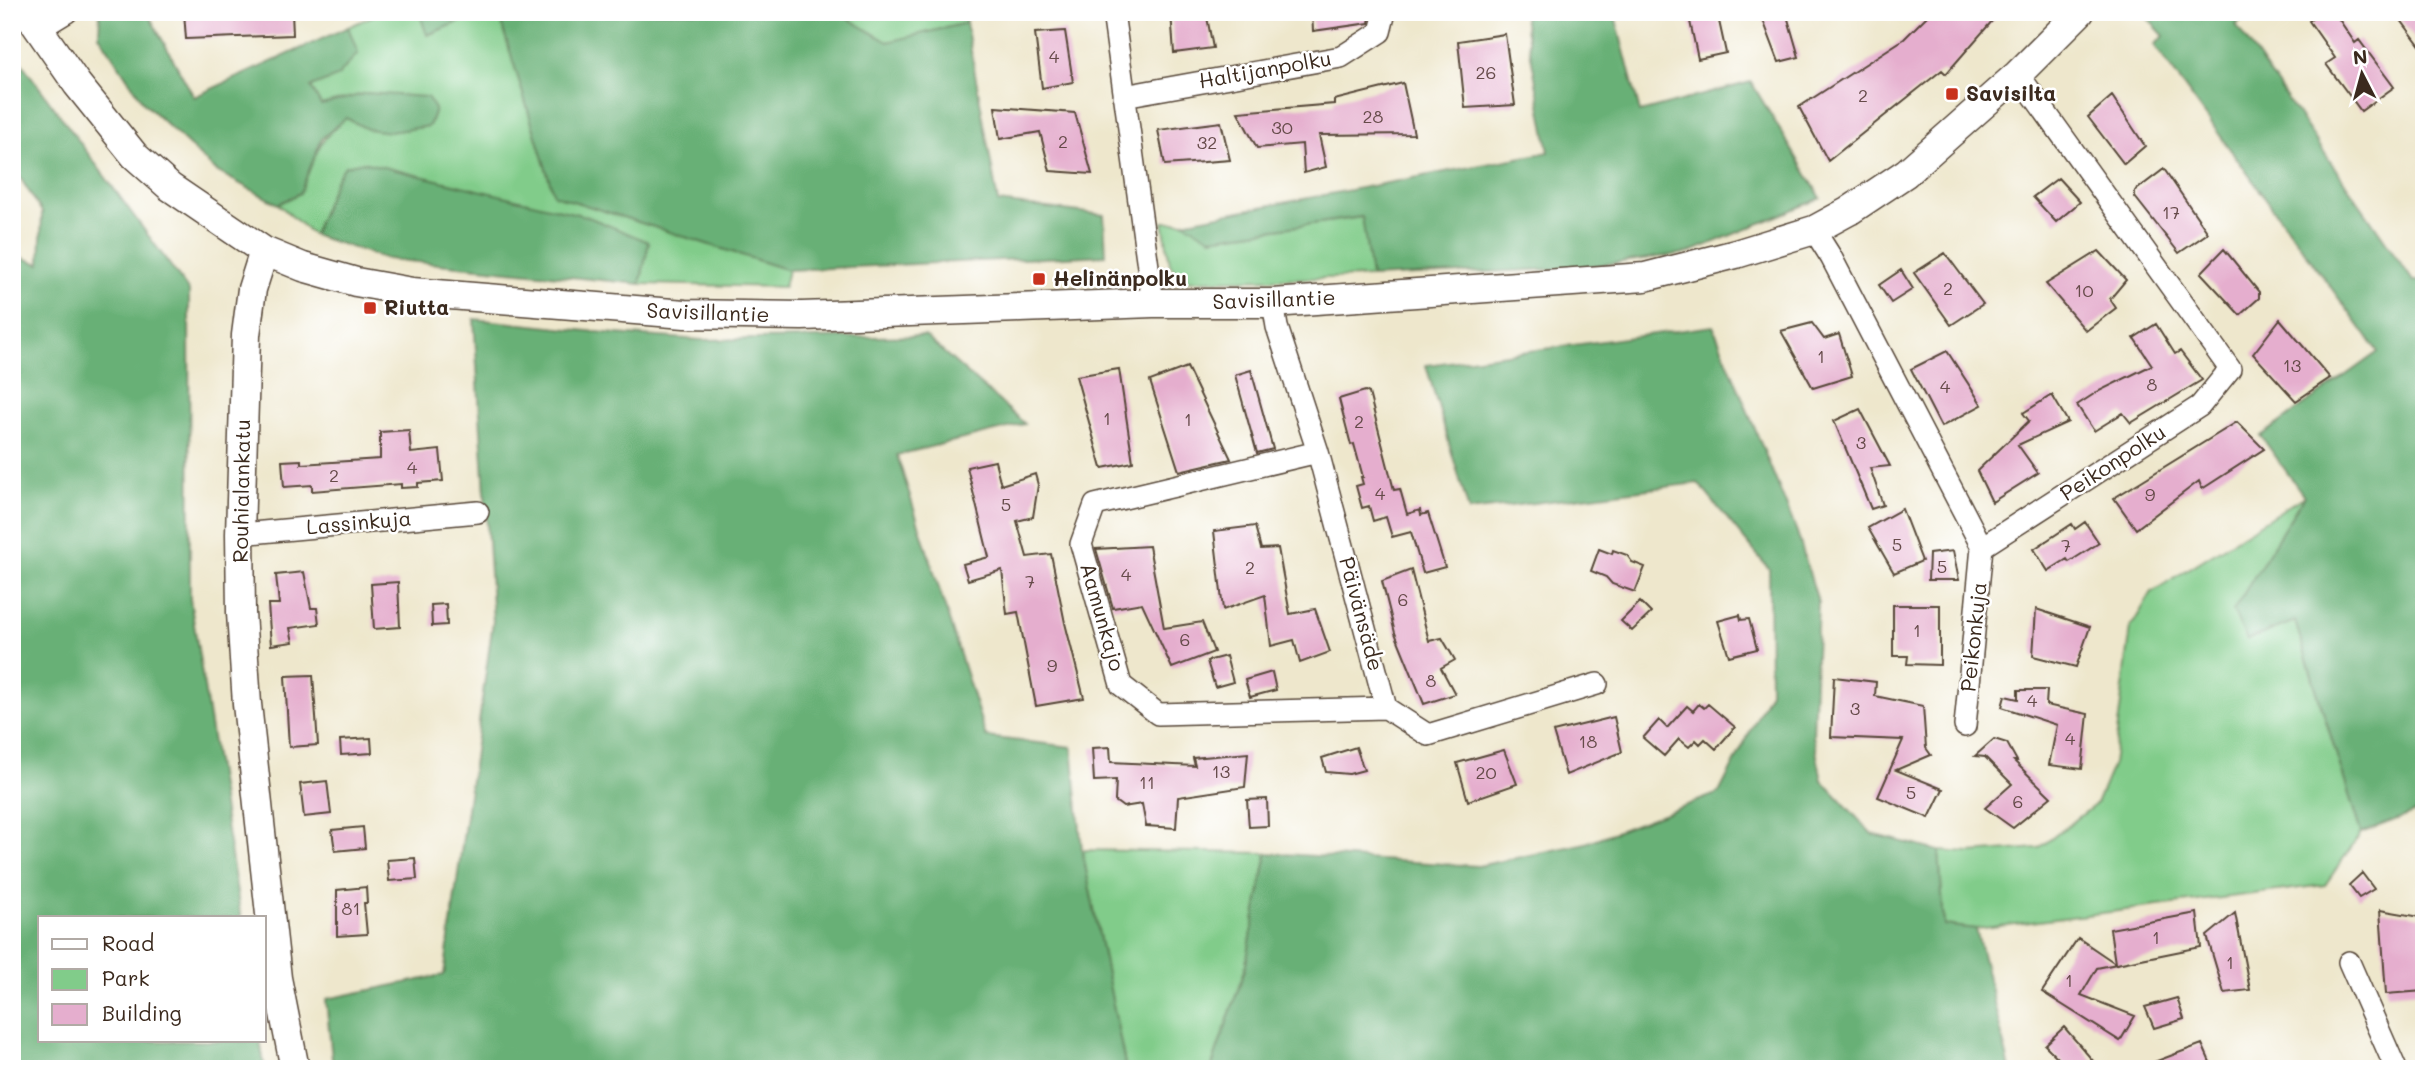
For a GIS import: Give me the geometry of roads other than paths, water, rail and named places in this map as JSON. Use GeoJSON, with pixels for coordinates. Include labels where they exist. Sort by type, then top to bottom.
{"type":"FeatureCollection","features":[{"type":"Feature","properties":{"kind":"street"},"geometry":{"type":"LineString","coordinates":[[67,12],[33,21],[97,110],[135,156],[170,187],[264,251]]}},
{"type":"Feature","properties":{"kind":"street"},"geometry":{"type":"LineString","coordinates":[[1113,12],[1153,303]]}},
{"type":"Feature","properties":{"kind":"street","name":"Haltijanpolku"},"geometry":{"type":"LineString","coordinates":[[1124,96],[1341,57],[1380,32],[1385,12]]}},
{"type":"Feature","properties":{"kind":"street","name":"Savisillantie"},"geometry":{"type":"LineString","coordinates":[[264,251],[356,282],[412,292],[685,314],[802,316],[1153,303],[1273,303],[1644,276],[1736,254],[1814,230],[1849,211],[1906,173],[2018,74],[2080,12]]}},
{"type":"Feature","properties":{"kind":"street","name":"Peikonpolku"},"geometry":{"type":"LineString","coordinates":[[1982,547],[2200,406],[2230,369],[2036,103],[2018,74]]}},
{"type":"Feature","properties":{"kind":"street"},"geometry":{"type":"LineString","coordinates":[[1814,230],[1831,257],[1982,547]]}},
{"type":"Feature","properties":{"kind":"street","name":"Rouhialankatu"},"geometry":{"type":"LineString","coordinates":[[264,251],[252,289],[246,335],[240,602],[247,704],[277,978],[295,1069]]}},
{"type":"Feature","properties":{"kind":"street","name":"Päivänsäde"},"geometry":{"type":"LineString","coordinates":[[1273,303],[1278,327],[1318,452],[1386,708]]}},
{"type":"Feature","properties":{"kind":"street","name":"Aamunkajo"},"geometry":{"type":"LineString","coordinates":[[1318,452],[1095,505],[1081,544],[1121,685],[1158,714],[1386,708]]}},
{"type":"Feature","properties":{"kind":"street","name":"Lassinkuja"},"geometry":{"type":"LineString","coordinates":[[240,534],[478,512]]}},
{"type":"Feature","properties":{"kind":"street","name":"Peikonkuja"},"geometry":{"type":"LineString","coordinates":[[1965,726],[1982,547]]}},
{"type":"Feature","properties":{"kind":"street"},"geometry":{"type":"LineString","coordinates":[[1386,708],[1428,735],[1597,684]]}},
{"type":"Feature","properties":{"kind":"street"},"geometry":{"type":"LineString","coordinates":[[2349,962],[2396,1069]]}},
{"type":"Feature","properties":{"kind":"place","name":"Savisilta"},"geometry":{"type":"Point","coordinates":[1952,94]}},
{"type":"Feature","properties":{"kind":"place","name":"Helinänpolku"},"geometry":{"type":"Point","coordinates":[1039,279]}},
{"type":"Feature","properties":{"kind":"place","name":"Riutta"},"geometry":{"type":"Point","coordinates":[370,308]}}]}
